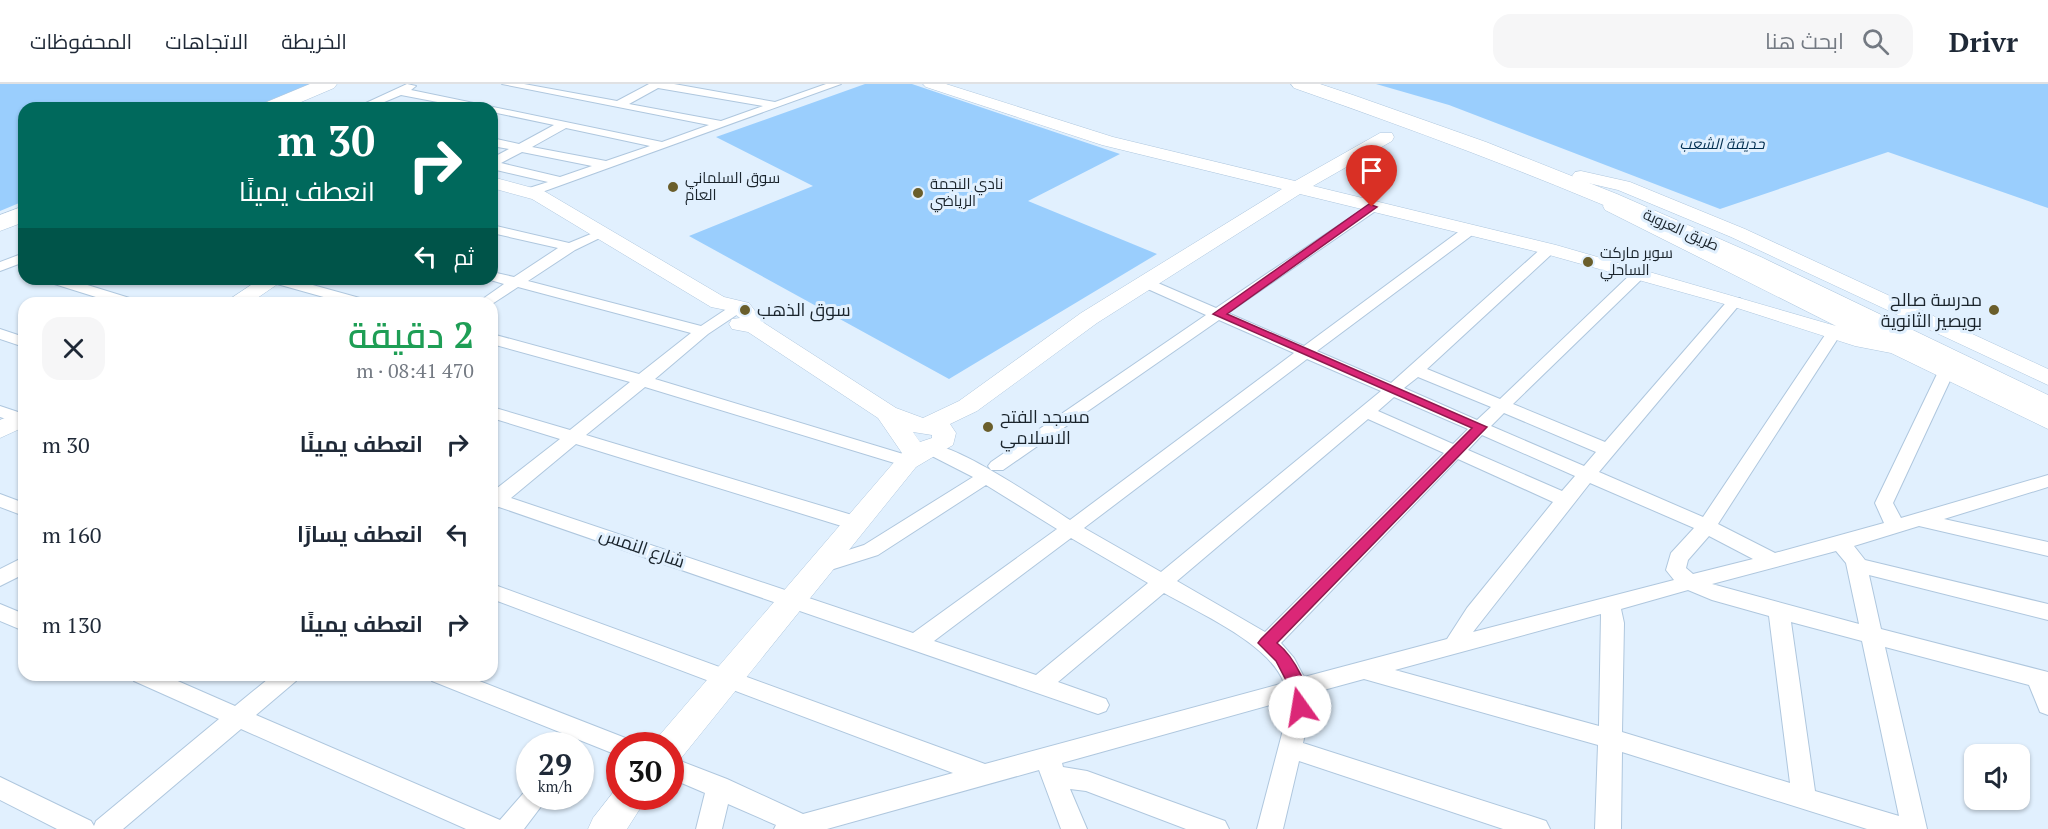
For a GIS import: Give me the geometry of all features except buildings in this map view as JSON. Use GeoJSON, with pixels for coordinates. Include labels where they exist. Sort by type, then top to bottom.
{"type":"FeatureCollection","features":[{"type":"Feature","properties":{"kind":"highway"},"geometry":{"type":"LineString","coordinates":[[284,102],[327,84]]}},
{"type":"Feature","properties":{"kind":"highway"},"geometry":{"type":"LineString","coordinates":[[297,102],[340,84]]}},
{"type":"Feature","properties":{"kind":"highway","name":"طريق العروبة"},"geometry":{"type":"LineString","coordinates":[[1301,84],[1342,91],[1431,114],[1574,178],[2048,407]]}},
{"type":"Feature","properties":{"kind":"highway"},"geometry":{"type":"LineString","coordinates":[[1342,91],[1371,114],[1382,135],[1426,136],[1469,143]]}},
{"type":"Feature","properties":{"kind":"highway","name":"طريق العروبة"},"geometry":{"type":"LineString","coordinates":[[1342,91],[1469,143],[1574,178],[1780,264],[2048,392]]}},
{"type":"Feature","properties":{"kind":"highway"},"geometry":{"type":"LineString","coordinates":[[0,221],[18,214]]}},
{"type":"Feature","properties":{"kind":"street"},"geometry":{"type":"LineString","coordinates":[[374,102],[415,84]]}},
{"type":"Feature","properties":{"kind":"street"},"geometry":{"type":"LineString","coordinates":[[507,84],[722,125]]}},
{"type":"Feature","properties":{"kind":"street"},"geometry":{"type":"LineString","coordinates":[[618,105],[656,84],[777,105]]}},
{"type":"Feature","properties":{"kind":"street"},"geometry":{"type":"LineString","coordinates":[[804,84],[831,86]]}},
{"type":"Feature","properties":{"kind":"street"},"geometry":{"type":"LineString","coordinates":[[931,84],[1097,138],[1303,184],[1372,207],[1549,249],[1735,301],[1871,343],[1895,346]]}},
{"type":"Feature","properties":{"kind":"street"},"geometry":{"type":"LineString","coordinates":[[531,192],[831,86]]}},
{"type":"Feature","properties":{"kind":"street"},"geometry":{"type":"LineString","coordinates":[[399,91],[455,102]]}},
{"type":"Feature","properties":{"kind":"street"},"geometry":{"type":"LineString","coordinates":[[498,160],[593,100]]}},
{"type":"Feature","properties":{"kind":"street"},"geometry":{"type":"LineString","coordinates":[[498,110],[566,117],[664,145]]}},
{"type":"Feature","properties":{"kind":"street"},"geometry":{"type":"LineString","coordinates":[[682,732],[923,443],[968,406],[1089,318],[1382,135]]}},
{"type":"Feature","properties":{"kind":"street"},"geometry":{"type":"LineString","coordinates":[[498,143],[605,165]]}},
{"type":"Feature","properties":{"kind":"street"},"geometry":{"type":"LineString","coordinates":[[498,165],[561,181]]}},
{"type":"Feature","properties":{"kind":"street"},"geometry":{"type":"LineString","coordinates":[[1574,178],[1616,208],[2048,422]]}},
{"type":"Feature","properties":{"kind":"street"},"geometry":{"type":"LineString","coordinates":[[1574,178],[1624,186],[1738,233],[2048,378]]}},
{"type":"Feature","properties":{"kind":"street"},"geometry":{"type":"LineString","coordinates":[[498,184],[531,192],[603,233],[729,318],[888,412],[923,443]]}},
{"type":"Feature","properties":{"kind":"street"},"geometry":{"type":"LineString","coordinates":[[821,566],[871,550],[991,472],[1372,207]]}},
{"type":"Feature","properties":{"kind":"street"},"geometry":{"type":"LineString","coordinates":[[498,230],[570,247]]}},
{"type":"Feature","properties":{"kind":"street"},"geometry":{"type":"LineString","coordinates":[[917,642],[1072,530],[1305,351],[1470,230]]}},
{"type":"Feature","properties":{"kind":"street"},"geometry":{"type":"LineString","coordinates":[[493,297],[570,247],[603,233]]}},
{"type":"Feature","properties":{"kind":"street"},"geometry":{"type":"LineString","coordinates":[[1041,684],[1393,390],[1549,249]]}},
{"type":"Feature","properties":{"kind":"street"},"geometry":{"type":"LineString","coordinates":[[3,266],[18,260]]}},
{"type":"Feature","properties":{"kind":"street"},"geometry":{"type":"LineString","coordinates":[[3,266],[18,269]]}},
{"type":"Feature","properties":{"kind":"street"},"geometry":{"type":"LineString","coordinates":[[1267,643],[1480,427],[1639,274]]}},
{"type":"Feature","properties":{"kind":"street"},"geometry":{"type":"LineString","coordinates":[[498,278],[729,318]]}},
{"type":"Feature","properties":{"kind":"street"},"geometry":{"type":"LineString","coordinates":[[1146,283],[1707,526],[1773,561]]}},
{"type":"Feature","properties":{"kind":"street"},"geometry":{"type":"LineString","coordinates":[[72,285],[112,297]]}},
{"type":"Feature","properties":{"kind":"street"},"geometry":{"type":"LineString","coordinates":[[245,297],[265,285]]}},
{"type":"Feature","properties":{"kind":"street"},"geometry":{"type":"LineString","coordinates":[[297,285],[340,297]]}},
{"type":"Feature","properties":{"kind":"street"},"geometry":{"type":"LineString","coordinates":[[1454,645],[1474,613],[1565,500],[1735,301]]}},
{"type":"Feature","properties":{"kind":"street"},"geometry":{"type":"LineString","coordinates":[[498,497],[641,380],[729,318]]}},
{"type":"Feature","properties":{"kind":"street"},"geometry":{"type":"LineString","coordinates":[[1834,332],[1707,526],[1676,561],[1679,574],[1690,583],[1719,595],[2043,680],[2048,706]]}},
{"type":"Feature","properties":{"kind":"street"},"geometry":{"type":"LineString","coordinates":[[0,334],[18,340]]}},
{"type":"Feature","properties":{"kind":"street"},"geometry":{"type":"LineString","coordinates":[[498,341],[641,380],[923,443],[964,463],[991,472],[1072,530],[1267,643],[1283,657],[1298,688],[1300,707],[1270,829]]}},
{"type":"Feature","properties":{"kind":"street"},"geometry":{"type":"LineString","coordinates":[[1416,370],[1608,450]]}},
{"type":"Feature","properties":{"kind":"street"},"geometry":{"type":"LineString","coordinates":[[1897,526],[1887,513],[1884,503],[1946,372]]}},
{"type":"Feature","properties":{"kind":"street"},"geometry":{"type":"LineString","coordinates":[[1367,412],[1565,500]]}},
{"type":"Feature","properties":{"kind":"street"},"geometry":{"type":"LineString","coordinates":[[498,414],[855,523]]}},
{"type":"Feature","properties":{"kind":"street"},"geometry":{"type":"LineString","coordinates":[[684,773],[718,786],[794,827],[984,774],[1052,767],[1298,688],[1840,543],[2048,481]]}},
{"type":"Feature","properties":{"kind":"street"},"geometry":{"type":"LineString","coordinates":[[0,500],[18,508]]}},
{"type":"Feature","properties":{"kind":"street","name":"شارع النمس"},"geometry":{"type":"LineString","coordinates":[[498,501],[792,599],[1098,705]]}},
{"type":"Feature","properties":{"kind":"street"},"geometry":{"type":"LineString","coordinates":[[1919,520],[2048,549]]}},
{"type":"Feature","properties":{"kind":"street"},"geometry":{"type":"LineString","coordinates":[[1840,543],[1854,556],[1857,565],[1914,829]]}},
{"type":"Feature","properties":{"kind":"street"},"geometry":{"type":"LineString","coordinates":[[1857,565],[2048,612]]}},
{"type":"Feature","properties":{"kind":"street"},"geometry":{"type":"LineString","coordinates":[[0,579],[18,568]]}},
{"type":"Feature","properties":{"kind":"street"},"geometry":{"type":"LineString","coordinates":[[498,593],[984,774]]}},
{"type":"Feature","properties":{"kind":"street"},"geometry":{"type":"LineString","coordinates":[[1608,829],[1612,739],[1613,623],[1610,606]]}},
{"type":"Feature","properties":{"kind":"street"},"geometry":{"type":"LineString","coordinates":[[1779,610],[1804,798]]}},
{"type":"Feature","properties":{"kind":"street"},"geometry":{"type":"LineString","coordinates":[[1366,671],[1612,739],[1903,829]]}},
{"type":"Feature","properties":{"kind":"street"},"geometry":{"type":"LineString","coordinates":[[155,681],[493,829]]}},
{"type":"Feature","properties":{"kind":"street"},"geometry":{"type":"LineString","coordinates":[[105,829],[281,681]]}},
{"type":"Feature","properties":{"kind":"street"},"geometry":{"type":"LineString","coordinates":[[453,681],[566,732]]}},
{"type":"Feature","properties":{"kind":"street"},"geometry":{"type":"LineString","coordinates":[[1291,750],[1537,829]]}},
{"type":"Feature","properties":{"kind":"street"},"geometry":{"type":"LineString","coordinates":[[1052,767],[1074,829]]}},
{"type":"Feature","properties":{"kind":"street"},"geometry":{"type":"LineString","coordinates":[[1052,767],[1216,829]]}},
{"type":"Feature","properties":{"kind":"street"},"geometry":{"type":"LineString","coordinates":[[708,829],[715,809],[718,786]]}},
{"type":"Feature","properties":{"kind":"street"},"geometry":{"type":"LineString","coordinates":[[0,788],[82,829]]}},
{"type":"Feature","properties":{"kind":"street"},"geometry":{"type":"LineString","coordinates":[[508,829],[525,810]]}},
{"type":"Feature","properties":{"kind":"street"},"geometry":{"type":"LineString","coordinates":[[606,829],[620,810]]}},
{"type":"Feature","properties":{"kind":"green space"},"geometry":{"type":"Polygon","coordinates":[[[0,84],[310,84],[266,102],[18,102],[18,204],[0,211],[0,84]]]}},
{"type":"Feature","properties":{"kind":"green space","name":"نادي النجمة الرياضي"},"geometry":{"type":"Polygon","coordinates":[[[865,84],[912,84],[1120,154],[1028,201],[1157,254],[949,379],[689,236],[813,186],[716,137],[865,84]]]}},
{"type":"Feature","properties":{"kind":"green space","name":"حديقة الشعب"},"geometry":{"type":"Polygon","coordinates":[[[1376,84],[2048,84],[2048,208],[1888,152],[1720,209],[1449,105],[1376,84]]]}},
{"type":"Feature","properties":{"kind":"place","name":"سوق السلماني العام"},"geometry":{"type":"Point","coordinates":[673,187]}},
{"type":"Feature","properties":{"kind":"place","name":"نادي النجمة الرياضي"},"geometry":{"type":"Point","coordinates":[918,193]}},
{"type":"Feature","properties":{"kind":"place","name":"سوبر ماركت الساحلي"},"geometry":{"type":"Point","coordinates":[1588,262]}},
{"type":"Feature","properties":{"kind":"place","name":"سوق الذهب"},"geometry":{"type":"Point","coordinates":[745,310]}},
{"type":"Feature","properties":{"kind":"place","name":"مدرسة صالح بويصير الثانوية"},"geometry":{"type":"Point","coordinates":[1994,310]}},
{"type":"Feature","properties":{"kind":"place","name":"مسجد الفتح الاسلامي"},"geometry":{"type":"Point","coordinates":[988,427]}},
{"type":"Feature","properties":{"kind":"route"},"geometry":{"type":"LineString","coordinates":[[1300,707],[1298,688],[1283,657],[1267,643],[1480,427],[1219,314],[1372,207]]}}]}
